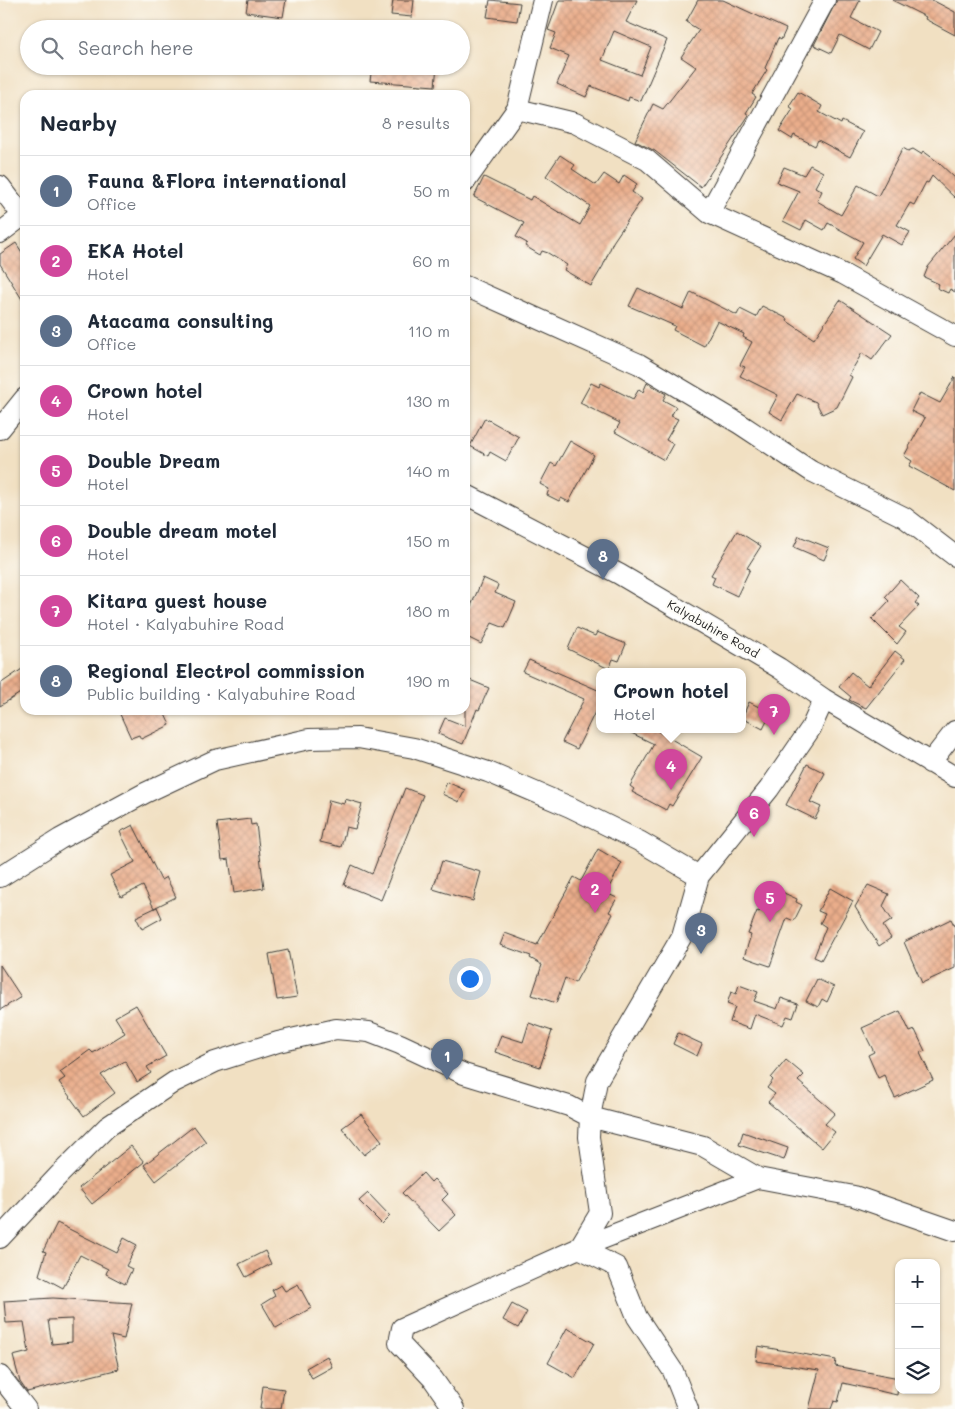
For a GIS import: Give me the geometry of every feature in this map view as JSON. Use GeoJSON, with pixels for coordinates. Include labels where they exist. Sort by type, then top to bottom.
{"type":"FeatureCollection","features":[{"type":"Feature","properties":{"kind":"street"},"geometry":{"type":"LineString","coordinates":[[470,175],[517,109],[543,0]]}},
{"type":"Feature","properties":{"kind":"street"},"geometry":{"type":"LineString","coordinates":[[710,213],[825,0]]}},
{"type":"Feature","properties":{"kind":"street"},"geometry":{"type":"LineString","coordinates":[[517,109],[574,123],[647,160],[710,213],[843,274],[955,336]]}},
{"type":"Feature","properties":{"kind":"street"},"geometry":{"type":"LineString","coordinates":[[0,186],[20,214]]}},
{"type":"Feature","properties":{"kind":"street"},"geometry":{"type":"LineString","coordinates":[[0,233],[20,220]]}},
{"type":"Feature","properties":{"kind":"street"},"geometry":{"type":"LineString","coordinates":[[470,288],[639,364],[740,424],[811,471],[904,517],[955,556]]}},
{"type":"Feature","properties":{"kind":"street"},"geometry":{"type":"LineString","coordinates":[[0,429],[20,404]]}},
{"type":"Feature","properties":{"kind":"street","name":"Kalyabuhire Road"},"geometry":{"type":"LineString","coordinates":[[470,497],[619,574],[779,668],[824,699],[955,777]]}},
{"type":"Feature","properties":{"kind":"street"},"geometry":{"type":"LineString","coordinates":[[579,1248],[600,1212],[590,1138],[590,1117],[596,1081],[606,1061],[682,936],[699,876],[770,789],[811,728],[824,699]]}},
{"type":"Feature","properties":{"kind":"street"},"geometry":{"type":"LineString","coordinates":[[930,763],[955,731]]}},
{"type":"Feature","properties":{"kind":"street"},"geometry":{"type":"LineString","coordinates":[[0,876],[60,839],[145,793],[215,760],[309,739],[358,738],[414,748],[488,772],[570,807],[639,841],[699,876]]}},
{"type":"Feature","properties":{"kind":"street"},"geometry":{"type":"LineString","coordinates":[[0,1238],[59,1174],[107,1127],[174,1082],[215,1062],[278,1042],[336,1028],[369,1032],[400,1044],[464,1074],[569,1106],[590,1117],[703,1146],[758,1178],[854,1196],[955,1231]]}},
{"type":"Feature","properties":{"kind":"street"},"geometry":{"type":"LineString","coordinates":[[454,1409],[433,1380],[399,1344],[402,1328],[579,1248],[758,1178]]}},
{"type":"Feature","properties":{"kind":"street"},"geometry":{"type":"LineString","coordinates":[[579,1248],[617,1267],[637,1317],[673,1371],[688,1409]]}},
{"type":"Feature","properties":{"kind":"street"},"geometry":{"type":"LineString","coordinates":[[0,1376],[26,1409]]}},
{"type":"Feature","properties":{"kind":"building"},"geometry":{"type":"Polygon","coordinates":[[[248,0],[286,0],[283,17],[246,12],[248,0]]]}},
{"type":"Feature","properties":{"kind":"building"},"geometry":{"type":"Polygon","coordinates":[[[393,0],[414,0],[412,17],[391,15],[393,0]]]}},
{"type":"Feature","properties":{"kind":"building"},"geometry":{"type":"Polygon","coordinates":[[[490,0],[520,3],[517,21],[487,17],[490,0]]]}},
{"type":"Feature","properties":{"kind":"building"},"geometry":{"type":"Polygon","coordinates":[[[559,0],[637,0],[626,22],[667,40],[641,101],[629,97],[628,101],[591,86],[586,97],[557,84],[569,56],[550,48],[556,33],[548,30],[559,0]],[[614,31],[602,60],[640,75],[651,47],[614,31]]]}},
{"type":"Feature","properties":{"kind":"building"},"geometry":{"type":"Polygon","coordinates":[[[698,0],[723,0],[786,29],[781,40],[778,38],[765,68],[767,70],[752,94],[756,97],[746,113],[749,115],[701,187],[655,151],[635,141],[653,104],[663,109],[696,67],[681,57],[699,30],[686,22],[698,0]]]}},
{"type":"Feature","properties":{"kind":"building"},"geometry":{"type":"Polygon","coordinates":[[[837,0],[860,0],[851,18],[878,32],[869,50],[840,35],[831,53],[814,45],[837,0]]]}},
{"type":"Feature","properties":{"kind":"building"},"geometry":{"type":"Polygon","coordinates":[[[892,0],[932,0],[955,12],[955,35],[925,19],[926,17],[892,0]]]}},
{"type":"Feature","properties":{"kind":"building"},"geometry":{"type":"Polygon","coordinates":[[[371,75],[436,75],[435,86],[370,81],[371,75]]]}},
{"type":"Feature","properties":{"kind":"building"},"geometry":{"type":"Polygon","coordinates":[[[798,92],[822,106],[819,112],[841,124],[842,121],[863,132],[850,157],[818,140],[815,146],[794,135],[792,139],[779,131],[793,109],[789,106],[798,92]]]}},
{"type":"Feature","properties":{"kind":"building"},"geometry":{"type":"Polygon","coordinates":[[[903,148],[908,151],[913,149],[921,154],[923,151],[955,178],[955,198],[932,176],[928,183],[926,182],[914,205],[910,203],[897,225],[910,232],[902,245],[882,234],[863,266],[853,259],[863,242],[828,223],[824,230],[806,220],[801,230],[783,221],[799,191],[777,182],[784,167],[804,175],[810,165],[823,172],[815,187],[822,191],[817,201],[841,215],[858,185],[878,196],[903,148]]]}},
{"type":"Feature","properties":{"kind":"building"},"geometry":{"type":"Polygon","coordinates":[[[560,155],[575,165],[572,169],[596,185],[604,174],[619,184],[624,175],[637,184],[632,192],[642,199],[613,242],[603,266],[591,286],[564,270],[567,265],[548,253],[542,251],[540,255],[525,246],[527,243],[516,237],[524,223],[474,197],[484,177],[530,200],[532,196],[580,225],[590,206],[546,176],[560,155]]]}},
{"type":"Feature","properties":{"kind":"building"},"geometry":{"type":"Polygon","coordinates":[[[955,234],[955,292],[950,289],[948,293],[937,288],[939,284],[924,277],[928,267],[955,234]]]}},
{"type":"Feature","properties":{"kind":"building"},"geometry":{"type":"Polygon","coordinates":[[[16,243],[20,249],[20,296],[0,264],[0,254],[16,243]]]}},
{"type":"Feature","properties":{"kind":"building"},"geometry":{"type":"Polygon","coordinates":[[[638,288],[683,309],[691,292],[737,315],[740,309],[756,317],[762,306],[788,319],[787,321],[814,339],[840,300],[892,334],[872,360],[862,353],[849,375],[852,377],[837,407],[822,414],[816,402],[797,394],[782,420],[769,412],[778,395],[740,376],[745,367],[740,365],[752,342],[743,337],[744,334],[717,321],[704,346],[673,330],[675,326],[629,306],[638,288]]]}},
{"type":"Feature","properties":{"kind":"building"},"geometry":{"type":"Polygon","coordinates":[[[955,377],[955,491],[909,466],[912,461],[904,456],[925,418],[911,411],[920,393],[940,403],[955,377]]]}},
{"type":"Feature","properties":{"kind":"building"},"geometry":{"type":"Polygon","coordinates":[[[591,383],[599,387],[601,383],[633,399],[639,389],[643,392],[647,383],[666,394],[663,400],[676,407],[671,416],[678,419],[666,440],[673,444],[664,460],[615,432],[620,423],[580,403],[591,383]]]}},
{"type":"Feature","properties":{"kind":"building"},"geometry":{"type":"Polygon","coordinates":[[[485,418],[519,437],[506,461],[490,452],[488,456],[470,446],[485,418]]]}},
{"type":"Feature","properties":{"kind":"building"},"geometry":{"type":"Polygon","coordinates":[[[570,441],[594,455],[569,502],[561,498],[559,501],[547,495],[549,489],[540,484],[551,463],[556,466],[570,441]]]}},
{"type":"Feature","properties":{"kind":"building"},"geometry":{"type":"Polygon","coordinates":[[[737,531],[761,546],[747,568],[750,569],[737,596],[712,584],[715,577],[711,575],[737,531]]]}},
{"type":"Feature","properties":{"kind":"building"},"geometry":{"type":"Polygon","coordinates":[[[799,536],[829,548],[824,560],[794,547],[799,536]]]}},
{"type":"Feature","properties":{"kind":"building"},"geometry":{"type":"Polygon","coordinates":[[[483,578],[498,585],[495,593],[516,602],[505,628],[492,623],[481,644],[470,638],[470,608],[483,578]]]}},
{"type":"Feature","properties":{"kind":"building"},"geometry":{"type":"Polygon","coordinates":[[[900,580],[919,598],[915,603],[919,606],[899,627],[906,632],[897,644],[872,619],[889,601],[885,597],[900,580]]]}},
{"type":"Feature","properties":{"kind":"building"},"geometry":{"type":"Polygon","coordinates":[[[577,628],[595,636],[597,632],[626,644],[619,661],[613,659],[609,668],[568,649],[577,628]]]}},
{"type":"Feature","properties":{"kind":"building"},"geometry":{"type":"Polygon","coordinates":[[[895,651],[905,659],[866,708],[849,700],[851,697],[839,687],[851,672],[868,686],[895,651]]]}},
{"type":"Feature","properties":{"kind":"building"},"geometry":{"type":"Polygon","coordinates":[[[529,660],[596,689],[596,712],[577,749],[562,742],[584,699],[523,672],[529,660]]]}},
{"type":"Feature","properties":{"kind":"building"},"geometry":{"type":"Polygon","coordinates":[[[20,670],[20,693],[0,706],[0,684],[20,670]]]}},
{"type":"Feature","properties":{"kind":"building"},"geometry":{"type":"Polygon","coordinates":[[[470,680],[489,688],[479,710],[477,709],[463,744],[438,734],[445,718],[465,726],[465,715],[470,715],[470,680]]]}},
{"type":"Feature","properties":{"kind":"building"},"geometry":{"type":"Polygon","coordinates":[[[749,702],[759,707],[761,703],[773,709],[763,729],[746,720],[746,709],[749,702]]]}},
{"type":"Feature","properties":{"kind":"building"},"geometry":{"type":"Polygon","coordinates":[[[120,715],[165,715],[170,725],[141,739],[139,735],[131,738],[120,715]]]}},
{"type":"Feature","properties":{"kind":"building"},"geometry":{"type":"Polygon","coordinates":[[[631,733],[661,733],[702,757],[672,806],[669,804],[666,810],[632,792],[634,789],[630,786],[654,744],[631,733]]]}},
{"type":"Feature","properties":{"kind":"building"},"geometry":{"type":"Polygon","coordinates":[[[807,764],[825,773],[810,802],[821,807],[815,819],[786,805],[807,764]]]}},
{"type":"Feature","properties":{"kind":"building"},"geometry":{"type":"Polygon","coordinates":[[[447,782],[465,790],[459,802],[442,794],[447,782]]]}},
{"type":"Feature","properties":{"kind":"building"},"geometry":{"type":"Polygon","coordinates":[[[405,788],[423,795],[381,900],[344,885],[352,865],[372,874],[405,788]]]}},
{"type":"Feature","properties":{"kind":"building"},"geometry":{"type":"Polygon","coordinates":[[[345,799],[362,804],[355,829],[346,827],[341,847],[320,842],[329,800],[344,804],[345,799]]]}},
{"type":"Feature","properties":{"kind":"building"},"geometry":{"type":"Polygon","coordinates":[[[250,819],[251,825],[256,824],[264,888],[234,893],[229,859],[222,860],[217,823],[250,819]]]}},
{"type":"Feature","properties":{"kind":"building"},"geometry":{"type":"Polygon","coordinates":[[[133,825],[161,880],[166,877],[176,897],[154,908],[143,886],[121,897],[110,875],[135,862],[120,832],[133,825]]]}},
{"type":"Feature","properties":{"kind":"building"},"geometry":{"type":"Polygon","coordinates":[[[598,849],[622,863],[606,893],[617,898],[609,912],[613,914],[575,983],[565,978],[556,1003],[532,995],[542,965],[530,958],[531,956],[500,945],[505,933],[537,945],[574,877],[581,881],[598,849]]]}},
{"type":"Feature","properties":{"kind":"building"},"geometry":{"type":"Polygon","coordinates":[[[442,861],[481,872],[473,901],[433,889],[442,861]]]}},
{"type":"Feature","properties":{"kind":"building"},"geometry":{"type":"Polygon","coordinates":[[[868,885],[889,894],[883,906],[892,920],[883,926],[891,938],[879,946],[855,907],[868,885]]]}},
{"type":"Feature","properties":{"kind":"building"},"geometry":{"type":"Polygon","coordinates":[[[771,887],[797,899],[796,902],[802,905],[794,921],[787,918],[770,966],[744,957],[751,935],[748,934],[757,911],[759,912],[771,887]]]}},
{"type":"Feature","properties":{"kind":"building"},"geometry":{"type":"Polygon","coordinates":[[[830,888],[853,901],[821,960],[814,957],[826,927],[820,923],[825,914],[818,911],[830,888]]]}},
{"type":"Feature","properties":{"kind":"building"},"geometry":{"type":"Polygon","coordinates":[[[157,907],[162,918],[142,929],[136,917],[157,907]]]}},
{"type":"Feature","properties":{"kind":"building"},"geometry":{"type":"Polygon","coordinates":[[[951,919],[955,927],[955,968],[922,983],[904,942],[951,919]]]}},
{"type":"Feature","properties":{"kind":"building"},"geometry":{"type":"Polygon","coordinates":[[[288,950],[297,997],[277,1000],[269,954],[288,950]]]}},
{"type":"Feature","properties":{"kind":"building"},"geometry":{"type":"Polygon","coordinates":[[[0,965],[21,997],[0,1010],[0,965]]]}},
{"type":"Feature","properties":{"kind":"building"},"geometry":{"type":"Polygon","coordinates":[[[817,979],[834,987],[827,1002],[822,999],[818,1007],[806,1001],[817,979]]]}},
{"type":"Feature","properties":{"kind":"building"},"geometry":{"type":"Polygon","coordinates":[[[739,985],[758,992],[754,1001],[777,1009],[781,998],[798,1004],[793,1018],[787,1016],[783,1025],[755,1014],[750,1029],[730,1022],[735,1007],[727,1004],[731,992],[736,994],[739,985]]]}},
{"type":"Feature","properties":{"kind":"building"},"geometry":{"type":"Polygon","coordinates":[[[136,1005],[166,1056],[147,1067],[151,1073],[137,1082],[125,1061],[101,1075],[115,1093],[84,1116],[59,1082],[65,1078],[60,1072],[90,1050],[93,1053],[125,1033],[115,1017],[136,1005]]]}},
{"type":"Feature","properties":{"kind":"building"},"geometry":{"type":"Polygon","coordinates":[[[900,1011],[910,1032],[915,1030],[925,1051],[920,1053],[933,1080],[895,1098],[884,1075],[878,1078],[868,1055],[874,1052],[862,1028],[900,1011]]]}},
{"type":"Feature","properties":{"kind":"building"},"geometry":{"type":"Polygon","coordinates":[[[529,1023],[552,1031],[540,1067],[495,1052],[501,1035],[523,1042],[529,1023]]]}},
{"type":"Feature","properties":{"kind":"building"},"geometry":{"type":"Polygon","coordinates":[[[678,1033],[702,1044],[697,1056],[673,1044],[678,1033]]]}},
{"type":"Feature","properties":{"kind":"building"},"geometry":{"type":"Polygon","coordinates":[[[786,1060],[804,1075],[798,1081],[835,1113],[825,1124],[835,1132],[822,1148],[768,1102],[775,1094],[767,1088],[773,1080],[771,1078],[786,1060]]]}},
{"type":"Feature","properties":{"kind":"building"},"geometry":{"type":"Polygon","coordinates":[[[361,1114],[382,1141],[364,1155],[342,1128],[361,1114]]]}},
{"type":"Feature","properties":{"kind":"building"},"geometry":{"type":"Polygon","coordinates":[[[194,1126],[206,1142],[156,1181],[144,1165],[194,1126]]]}},
{"type":"Feature","properties":{"kind":"building"},"geometry":{"type":"Polygon","coordinates":[[[743,1132],[788,1148],[784,1160],[739,1145],[743,1132]]]}},
{"type":"Feature","properties":{"kind":"building"},"geometry":{"type":"Polygon","coordinates":[[[131,1146],[144,1162],[92,1204],[79,1188],[131,1146]]]}},
{"type":"Feature","properties":{"kind":"building"},"geometry":{"type":"Polygon","coordinates":[[[423,1173],[431,1182],[434,1179],[448,1194],[442,1200],[456,1215],[439,1231],[402,1193],[423,1173]]]}},
{"type":"Feature","properties":{"kind":"building"},"geometry":{"type":"Polygon","coordinates":[[[368,1193],[390,1216],[382,1224],[359,1201],[368,1193]]]}},
{"type":"Feature","properties":{"kind":"building"},"geometry":{"type":"Polygon","coordinates":[[[57,1223],[117,1253],[124,1238],[137,1245],[126,1266],[132,1269],[125,1284],[106,1274],[108,1269],[80,1255],[63,1288],[39,1275],[46,1252],[43,1251],[57,1223]]]}},
{"type":"Feature","properties":{"kind":"building"},"geometry":{"type":"Polygon","coordinates":[[[265,1251],[271,1264],[246,1277],[239,1264],[265,1251]]]}},
{"type":"Feature","properties":{"kind":"building"},"geometry":{"type":"Polygon","coordinates":[[[298,1284],[311,1308],[276,1328],[262,1304],[275,1296],[272,1290],[281,1285],[285,1291],[298,1284]]]}},
{"type":"Feature","properties":{"kind":"building"},"geometry":{"type":"Polygon","coordinates":[[[53,1298],[132,1303],[124,1339],[111,1336],[119,1369],[27,1392],[20,1382],[13,1356],[29,1352],[24,1322],[6,1323],[4,1301],[53,1298]],[[72,1319],[48,1320],[52,1344],[72,1342],[72,1319]]]}},
{"type":"Feature","properties":{"kind":"building"},"geometry":{"type":"Polygon","coordinates":[[[512,1304],[527,1312],[518,1328],[503,1320],[512,1304]]]}},
{"type":"Feature","properties":{"kind":"building"},"geometry":{"type":"Polygon","coordinates":[[[567,1328],[594,1343],[575,1378],[548,1363],[567,1328]]]}},
{"type":"Feature","properties":{"kind":"building"},"geometry":{"type":"Polygon","coordinates":[[[758,1346],[836,1360],[835,1366],[895,1377],[895,1394],[897,1395],[843,1383],[838,1402],[834,1401],[831,1409],[809,1409],[819,1370],[756,1361],[758,1346]]]}},
{"type":"Feature","properties":{"kind":"building"},"geometry":{"type":"Polygon","coordinates":[[[327,1356],[332,1367],[312,1378],[306,1368],[327,1356]]]}},
{"type":"Feature","properties":{"kind":"building"},"geometry":{"type":"Polygon","coordinates":[[[263,1386],[284,1389],[281,1409],[260,1409],[263,1386]]]}},
{"type":"Feature","properties":{"kind":"place","name":"Regional Electrol commission"},"geometry":{"type":"Point","coordinates":[603,580]}},
{"type":"Feature","properties":{"kind":"place","name":"Kitara guest house"},"geometry":{"type":"Point","coordinates":[774,735]}},
{"type":"Feature","properties":{"kind":"place","name":"Crown hotel"},"geometry":{"type":"Point","coordinates":[671,790]}},
{"type":"Feature","properties":{"kind":"place","name":"Double dream motel"},"geometry":{"type":"Point","coordinates":[754,837]}},
{"type":"Feature","properties":{"kind":"place","name":"EKA Hotel"},"geometry":{"type":"Point","coordinates":[595,913]}},
{"type":"Feature","properties":{"kind":"place","name":"Double Dream"},"geometry":{"type":"Point","coordinates":[770,922]}},
{"type":"Feature","properties":{"kind":"place","name":"Atacama consulting"},"geometry":{"type":"Point","coordinates":[701,954]}},
{"type":"Feature","properties":{"kind":"place","name":"Fauna &Flora international"},"geometry":{"type":"Point","coordinates":[447,1080]}}]}
